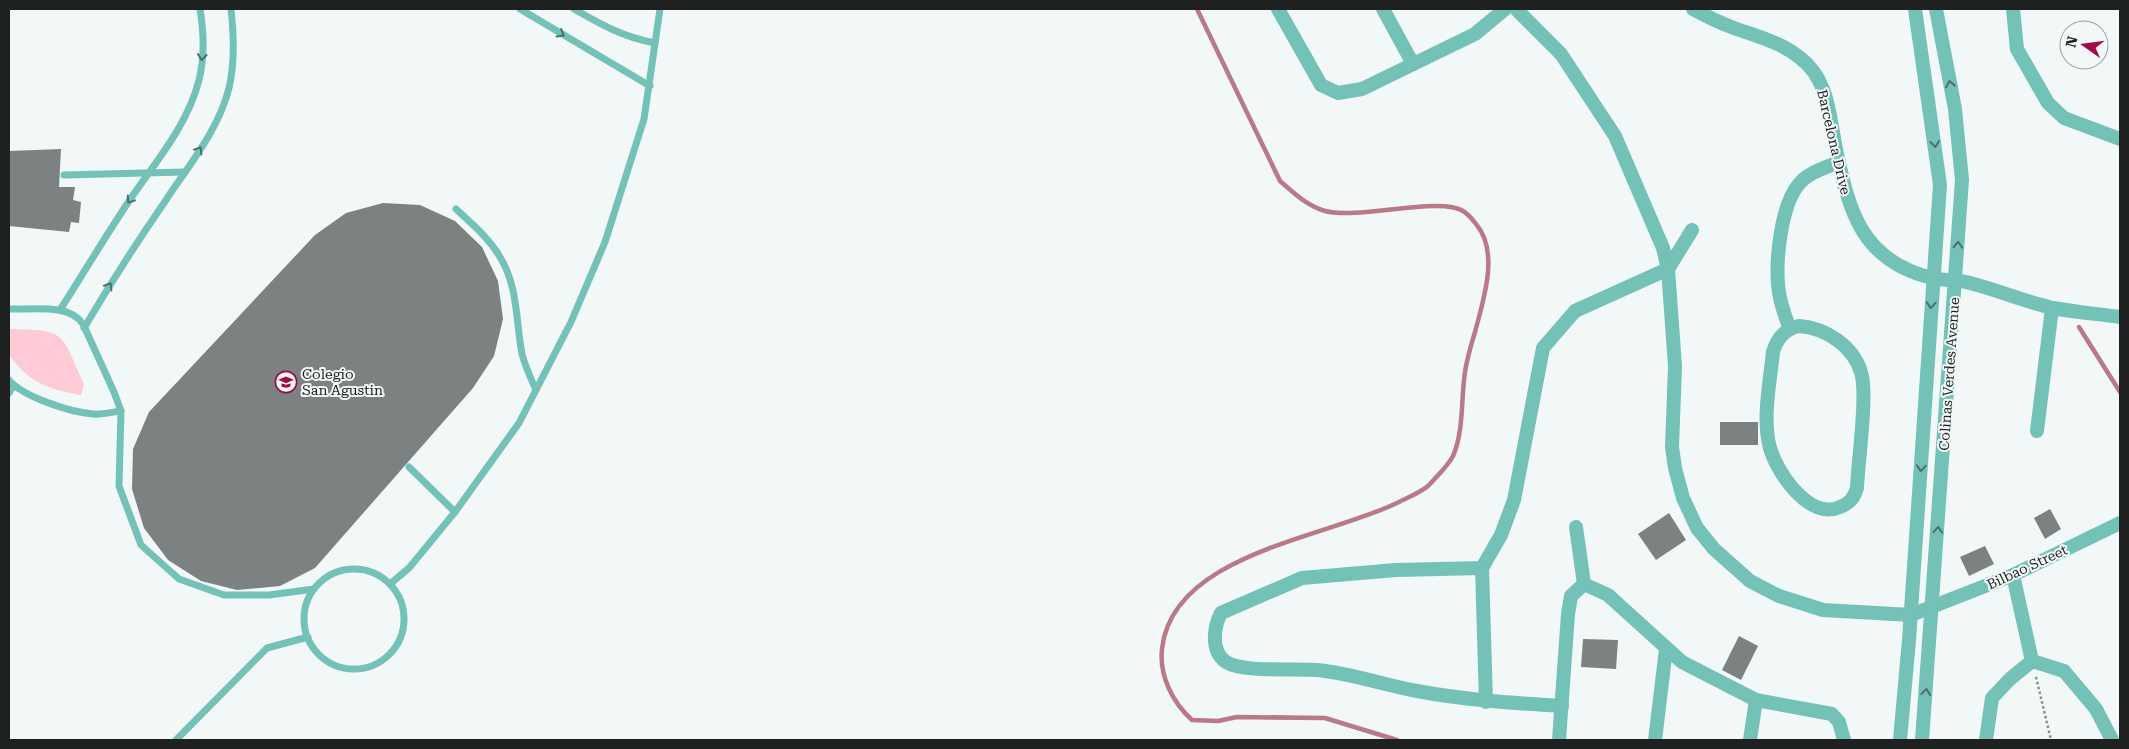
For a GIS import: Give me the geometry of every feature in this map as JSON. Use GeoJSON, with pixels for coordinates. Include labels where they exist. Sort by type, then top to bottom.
{"type":"FeatureCollection","features":[{"type":"Feature","properties":{"kind":"street"},"geometry":{"type":"LineString","coordinates":[[1278,9],[1322,85],[1338,93],[1362,89],[1475,34],[1505,9]]}},
{"type":"Feature","properties":{"kind":"street"},"geometry":{"type":"LineString","coordinates":[[1383,9],[1414,64]]}},
{"type":"Feature","properties":{"kind":"street"},"geometry":{"type":"LineString","coordinates":[[1516,9],[1561,54],[1616,136],[1663,248],[1668,269],[1674,366],[1672,448],[1683,498],[1697,528],[1733,568],[1750,581],[1779,596],[1823,610],[1911,615]]}},
{"type":"Feature","properties":{"kind":"street","name":"Barcelona Drive"},"geometry":{"type":"LineString","coordinates":[[1693,9],[1733,28],[1781,45],[1800,57],[1816,75],[1825,92],[1846,197],[1854,216],[1874,246],[1885,258],[1898,266],[1934,278],[1956,280],[2052,308],[2120,317]]}},
{"type":"Feature","properties":{"kind":"street","name":"Colinas Verdes Avenue"},"geometry":{"type":"LineString","coordinates":[[1900,740],[1911,615],[1940,185],[1929,96],[1915,9]]}},
{"type":"Feature","properties":{"kind":"street","name":"Colinas Verdes Avenue"},"geometry":{"type":"LineString","coordinates":[[1922,740],[1962,180],[1955,109],[1936,9]]}},
{"type":"Feature","properties":{"kind":"street"},"geometry":{"type":"LineString","coordinates":[[2013,9],[2017,49],[2048,103],[2064,118],[2120,139]]}},
{"type":"Feature","properties":{"kind":"street"},"geometry":{"type":"LineString","coordinates":[[1790,329],[1783,312],[1778,284],[1782,227],[1786,210],[1799,183],[1813,172],[1839,162]]}},
{"type":"Feature","properties":{"kind":"street"},"geometry":{"type":"LineString","coordinates":[[1486,702],[1482,568],[1501,535],[1514,500],[1543,348],[1575,311],[1668,269],[1692,230]]}},
{"type":"Feature","properties":{"kind":"street"},"geometry":{"type":"LineString","coordinates":[[2036,431],[2052,308]]}},
{"type":"Feature","properties":{"kind":"street"},"geometry":{"type":"LineString","coordinates":[[1799,326],[1814,328],[1834,338],[1848,349],[1861,372],[1863,388],[1857,488],[1850,501],[1835,509],[1820,508],[1805,501],[1792,487],[1777,465],[1770,447],[1767,427],[1773,352],[1780,338],[1790,329],[1799,326]]}},
{"type":"Feature","properties":{"kind":"street","name":"Bilbao Street"},"geometry":{"type":"LineString","coordinates":[[1911,615],[2013,576],[2120,523]]}},
{"type":"Feature","properties":{"kind":"street"},"geometry":{"type":"LineString","coordinates":[[1576,526],[1584,584]]}},
{"type":"Feature","properties":{"kind":"street"},"geometry":{"type":"LineString","coordinates":[[1482,568],[1396,570],[1302,578],[1222,613],[1215,624],[1214,636],[1218,651],[1225,661],[1247,668],[1318,670],[1418,691],[1486,702],[1562,706]]}},
{"type":"Feature","properties":{"kind":"street"},"geometry":{"type":"LineString","coordinates":[[2013,576],[2032,661]]}},
{"type":"Feature","properties":{"kind":"street"},"geometry":{"type":"LineString","coordinates":[[1584,584],[1608,595],[1682,662],[1756,700],[1832,714],[1839,722],[1844,740]]}},
{"type":"Feature","properties":{"kind":"street"},"geometry":{"type":"LineString","coordinates":[[1559,740],[1563,665],[1571,596],[1584,584]]}},
{"type":"Feature","properties":{"kind":"street"},"geometry":{"type":"LineString","coordinates":[[1655,740],[1666,648]]}},
{"type":"Feature","properties":{"kind":"street"},"geometry":{"type":"LineString","coordinates":[[1986,740],[1992,698],[2010,679],[2032,661]]}},
{"type":"Feature","properties":{"kind":"street"},"geometry":{"type":"LineString","coordinates":[[2032,661],[2064,671],[2096,709],[2112,740]]}},
{"type":"Feature","properties":{"kind":"street"},"geometry":{"type":"LineString","coordinates":[[1750,740],[1756,700]]}},
{"type":"Feature","properties":{"kind":"lane"},"geometry":{"type":"LineString","coordinates":[[60,310],[100,244],[178,129],[192,102],[199,80],[204,35],[200,9]]}},
{"type":"Feature","properties":{"kind":"lane"},"geometry":{"type":"LineString","coordinates":[[84,328],[126,259],[185,172],[220,114],[229,88],[233,61],[231,9]]}},
{"type":"Feature","properties":{"kind":"lane"},"geometry":{"type":"LineString","coordinates":[[520,9],[650,86]]}},
{"type":"Feature","properties":{"kind":"lane"},"geometry":{"type":"LineString","coordinates":[[574,9],[614,32],[632,39],[656,42]]}},
{"type":"Feature","properties":{"kind":"lane"},"geometry":{"type":"LineString","coordinates":[[390,584],[409,568],[455,512],[518,423],[570,322],[605,242],[644,119],[660,9]]}},
{"type":"Feature","properties":{"kind":"lane"},"geometry":{"type":"LineString","coordinates":[[64,175],[185,172]]}},
{"type":"Feature","properties":{"kind":"lane"},"geometry":{"type":"LineString","coordinates":[[456,209],[479,231],[501,258],[517,314],[522,356],[536,390]]}},
{"type":"Feature","properties":{"kind":"lane"},"geometry":{"type":"LineString","coordinates":[[9,310],[60,310],[78,317],[114,392],[120,411],[119,486],[141,545],[179,580],[224,595],[269,595],[314,589]]}},
{"type":"Feature","properties":{"kind":"lane"},"geometry":{"type":"LineString","coordinates":[[9,393],[11,383],[42,400],[93,414],[120,411]]}},
{"type":"Feature","properties":{"kind":"lane"},"geometry":{"type":"LineString","coordinates":[[409,467],[455,512]]}},
{"type":"Feature","properties":{"kind":"lane"},"geometry":{"type":"LineString","coordinates":[[348,569],[370,572],[390,584],[400,601],[404,621],[398,641],[392,650],[377,663],[357,668],[336,665],[319,654],[308,637],[305,614],[307,603],[314,589],[327,577],[348,569]]}},
{"type":"Feature","properties":{"kind":"lane"},"geometry":{"type":"LineString","coordinates":[[176,740],[267,648],[308,637]]}},
{"type":"Feature","properties":{"kind":"path"},"geometry":{"type":"LineString","coordinates":[[2032,661],[2051,740]]}},
{"type":"Feature","properties":{"kind":"shaded area"},"geometry":{"type":"Polygon","coordinates":[[[9,329],[42,331],[60,337],[84,384],[81,395],[49,387],[24,372],[9,355],[9,329]]]}},
{"type":"Feature","properties":{"kind":"building"},"geometry":{"type":"Polygon","coordinates":[[[61,149],[59,187],[75,187],[73,200],[81,202],[79,223],[71,222],[69,232],[9,226],[9,151],[61,149]]]}},
{"type":"Feature","properties":{"kind":"building"},"geometry":{"type":"Polygon","coordinates":[[[383,203],[420,205],[455,221],[482,247],[498,281],[503,319],[494,356],[473,388],[315,568],[280,586],[237,590],[201,581],[168,560],[144,528],[132,489],[133,449],[149,412],[315,235],[346,213],[383,203]]]}},
{"type":"Feature","properties":{"kind":"building"},"geometry":{"type":"Polygon","coordinates":[[[1720,422],[1758,422],[1758,445],[1720,445],[1720,422]]]}},
{"type":"Feature","properties":{"kind":"building"},"geometry":{"type":"Polygon","coordinates":[[[2050,509],[2061,529],[2045,539],[2034,518],[2050,509]]]}},
{"type":"Feature","properties":{"kind":"building"},"geometry":{"type":"Polygon","coordinates":[[[1669,513],[1686,540],[1656,560],[1638,534],[1669,513]]]}},
{"type":"Feature","properties":{"kind":"building"},"geometry":{"type":"Polygon","coordinates":[[[1985,546],[1994,564],[1969,576],[1960,557],[1985,546]]]}},
{"type":"Feature","properties":{"kind":"building"},"geometry":{"type":"Polygon","coordinates":[[[1739,636],[1758,646],[1741,680],[1722,670],[1739,636]]]}},
{"type":"Feature","properties":{"kind":"building"},"geometry":{"type":"Polygon","coordinates":[[[1583,639],[1618,640],[1616,669],[1581,667],[1583,639]]]}},
{"type":"Feature","properties":{"kind":"waterway"},"geometry":{"type":"LineString","coordinates":[[1197,9],[1280,181],[1307,202],[1325,211],[1357,213],[1418,207],[1452,207],[1463,211],[1472,219],[1483,235],[1487,248],[1488,277],[1466,367],[1459,436],[1453,456],[1445,467],[1427,487],[1399,502],[1258,553],[1223,570],[1194,590],[1172,617],[1162,649],[1165,679],[1173,697],[1192,720],[1218,721],[1237,717],[1325,718],[1397,740]]}},
{"type":"Feature","properties":{"kind":"waterway"},"geometry":{"type":"LineString","coordinates":[[2079,327],[2120,392]]}},
{"type":"Feature","properties":{"kind":"place","name":"Colegio San Agustin"},"geometry":{"type":"Point","coordinates":[286,382]}}]}
